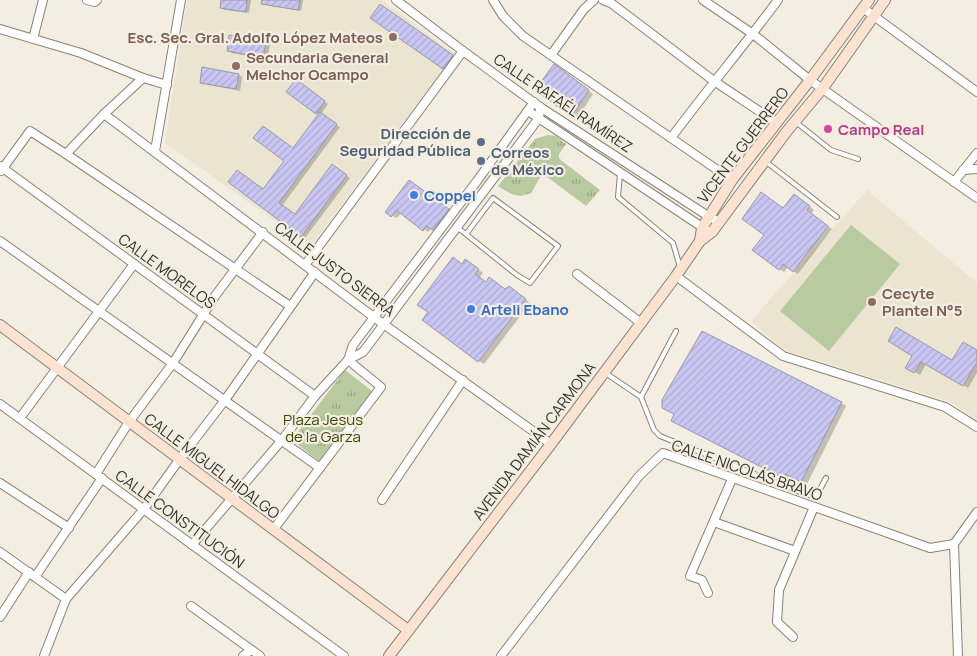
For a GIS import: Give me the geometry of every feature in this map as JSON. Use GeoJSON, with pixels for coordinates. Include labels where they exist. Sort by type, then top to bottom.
{"type":"FeatureCollection","features":[{"type":"Feature","properties":{"kind":"street"},"geometry":{"type":"LineString","coordinates":[[33,39],[44,0]]}},
{"type":"Feature","properties":{"kind":"street"},"geometry":{"type":"LineString","coordinates":[[155,151],[180,0]]}},
{"type":"Feature","properties":{"kind":"street","name":"CALLE RAFAÉL RAMÍREZ"},"geometry":{"type":"LineString","coordinates":[[396,0],[537,104],[719,222]]}},
{"type":"Feature","properties":{"kind":"street"},"geometry":{"type":"LineString","coordinates":[[493,0],[503,16],[523,36],[732,180]]}},
{"type":"Feature","properties":{"kind":"street"},"geometry":{"type":"LineString","coordinates":[[551,55],[584,9],[594,0]]}},
{"type":"Feature","properties":{"kind":"street"},"geometry":{"type":"LineString","coordinates":[[603,0],[611,3],[714,81],[777,123]]}},
{"type":"Feature","properties":{"kind":"street"},"geometry":{"type":"LineString","coordinates":[[703,0],[753,34],[810,80],[977,198]]}},
{"type":"Feature","properties":{"kind":"street"},"geometry":{"type":"LineString","coordinates":[[671,138],[778,0]]}},
{"type":"Feature","properties":{"kind":"street","name":"VICENTE GUERRERO"},"geometry":{"type":"LineString","coordinates":[[707,230],[719,222],[823,88],[885,0]]}},
{"type":"Feature","properties":{"kind":"street"},"geometry":{"type":"LineString","coordinates":[[866,4],[873,15],[977,92]]}},
{"type":"Feature","properties":{"kind":"street","name":"VICENTE GUERRERO"},"geometry":{"type":"LineString","coordinates":[[707,230],[708,216],[732,180],[866,4]]}},
{"type":"Feature","properties":{"kind":"street"},"geometry":{"type":"LineString","coordinates":[[0,29],[81,53],[143,78],[167,85]]}},
{"type":"Feature","properties":{"kind":"street"},"geometry":{"type":"LineString","coordinates":[[305,264],[463,51]]}},
{"type":"Feature","properties":{"kind":"street"},"geometry":{"type":"LineString","coordinates":[[66,154],[104,114],[143,78]]}},
{"type":"Feature","properties":{"kind":"street"},"geometry":{"type":"LineString","coordinates":[[192,545],[348,360],[354,345],[528,111],[537,104],[539,118],[456,226],[386,324],[363,352],[348,360]]}},
{"type":"Feature","properties":{"kind":"street","name":"CALLE RAFAÉL RAMÍREZ"},"geometry":{"type":"LineString","coordinates":[[528,111],[620,174],[707,230]]}},
{"type":"Feature","properties":{"kind":"street","name":"CALLE JUSTO SIERRA"},"geometry":{"type":"LineString","coordinates":[[104,114],[375,318],[386,324],[551,444]]}},
{"type":"Feature","properties":{"kind":"street"},"geometry":{"type":"LineString","coordinates":[[1,169],[30,131],[290,306]]}},
{"type":"Feature","properties":{"kind":"street"},"geometry":{"type":"LineString","coordinates":[[954,182],[977,153]]}},
{"type":"Feature","properties":{"kind":"street"},"geometry":{"type":"LineString","coordinates":[[963,170],[977,168]]}},
{"type":"Feature","properties":{"kind":"street","name":"CALLE MORELOS"},"geometry":{"type":"LineString","coordinates":[[1,169],[316,396]]}},
{"type":"Feature","properties":{"kind":"street"},"geometry":{"type":"LineString","coordinates":[[477,181],[485,188]]}},
{"type":"Feature","properties":{"kind":"street","name":"AVENIDA DAMIÁN CARMONA"},"geometry":{"type":"LineString","coordinates":[[389,656],[551,444],[678,273],[707,230]]}},
{"type":"Feature","properties":{"kind":"street"},"geometry":{"type":"LineString","coordinates":[[0,617],[68,528],[129,422],[173,363],[234,268],[263,232]]}},
{"type":"Feature","properties":{"kind":"street"},"geometry":{"type":"LineString","coordinates":[[0,241],[320,468]]}},
{"type":"Feature","properties":{"kind":"street"},"geometry":{"type":"LineString","coordinates":[[20,418],[134,264]]}},
{"type":"Feature","properties":{"kind":"street"},"geometry":{"type":"LineString","coordinates":[[44,656],[66,599],[144,509],[225,400],[256,353],[315,272]]}},
{"type":"Feature","properties":{"kind":"street"},"geometry":{"type":"LineString","coordinates":[[678,273],[783,356],[945,408],[977,427]]}},
{"type":"Feature","properties":{"kind":"street"},"geometry":{"type":"LineString","coordinates":[[577,274],[641,323]]}},
{"type":"Feature","properties":{"kind":"street","name":"CALLE MIGUEL HIDALGO"},"geometry":{"type":"LineString","coordinates":[[0,325],[408,630]]}},
{"type":"Feature","properties":{"kind":"street"},"geometry":{"type":"LineString","coordinates":[[273,530],[381,387],[348,360]]}},
{"type":"Feature","properties":{"kind":"street"},"geometry":{"type":"LineString","coordinates":[[382,500],[463,380]]}},
{"type":"Feature","properties":{"kind":"street","name":"CALLE CONSTITUCIÓN"},"geometry":{"type":"LineString","coordinates":[[0,404],[344,656]]}},
{"type":"Feature","properties":{"kind":"street","name":"CALLE NICOLÁS BRAVO"},"geometry":{"type":"LineString","coordinates":[[501,656],[639,476],[663,453],[930,548],[954,544]]}},
{"type":"Feature","properties":{"kind":"street"},"geometry":{"type":"LineString","coordinates":[[708,593],[702,580],[690,576],[732,479]]}},
{"type":"Feature","properties":{"kind":"street"},"geometry":{"type":"LineString","coordinates":[[0,483],[68,528]]}},
{"type":"Feature","properties":{"kind":"street"},"geometry":{"type":"LineString","coordinates":[[794,637],[777,622],[779,590],[814,507]]}},
{"type":"Feature","properties":{"kind":"street"},"geometry":{"type":"LineString","coordinates":[[958,656],[954,544],[977,512]]}},
{"type":"Feature","properties":{"kind":"street"},"geometry":{"type":"LineString","coordinates":[[714,522],[795,551]]}},
{"type":"Feature","properties":{"kind":"street"},"geometry":{"type":"LineString","coordinates":[[0,552],[66,599]]}},
{"type":"Feature","properties":{"kind":"street"},"geometry":{"type":"LineString","coordinates":[[191,606],[260,656]]}},
{"type":"Feature","properties":{"kind":"street"},"geometry":{"type":"LineString","coordinates":[[243,656],[251,650]]}},
{"type":"Feature","properties":{"kind":"lane"},"geometry":{"type":"LineString","coordinates":[[795,122],[831,150],[858,158]]}},
{"type":"Feature","properties":{"kind":"lane"},"geometry":{"type":"LineString","coordinates":[[765,162],[837,218]]}},
{"type":"Feature","properties":{"kind":"lane"},"geometry":{"type":"LineString","coordinates":[[620,174],[618,197],[673,243],[678,273]]}},
{"type":"Feature","properties":{"kind":"lane"},"geometry":{"type":"LineString","coordinates":[[456,226],[517,275],[530,283],[558,246],[493,198],[467,233]]}},
{"type":"Feature","properties":{"kind":"lane"},"geometry":{"type":"LineString","coordinates":[[641,397],[676,331]]}},
{"type":"Feature","properties":{"kind":"lane"},"geometry":{"type":"LineString","coordinates":[[604,372],[641,397],[654,430],[660,436],[807,495],[817,495],[826,478]]}},
{"type":"Feature","properties":{"kind":"shaded area"},"geometry":{"type":"Polygon","coordinates":[[[187,0],[382,0],[457,55],[426,92],[311,246],[165,143],[187,0]]]}},
{"type":"Feature","properties":{"kind":"shaded area","name":"Cecyte Plantel N°5"},"geometry":{"type":"Polygon","coordinates":[[[867,190],[977,283],[977,419],[948,401],[784,350],[751,321],[867,190]]]}},
{"type":"Feature","properties":{"kind":"green space"},"geometry":{"type":"Polygon","coordinates":[[[548,135],[556,136],[566,144],[559,154],[559,158],[600,190],[586,206],[546,176],[541,176],[531,193],[522,196],[514,195],[498,186],[535,139],[548,135]]]}},
{"type":"Feature","properties":{"kind":"green space"},"geometry":{"type":"Polygon","coordinates":[[[851,225],[900,264],[829,351],[780,311],[851,225]]]}},
{"type":"Feature","properties":{"kind":"green space","name":"Plaza Jesus de la Garza"},"geometry":{"type":"Polygon","coordinates":[[[345,370],[372,391],[319,461],[292,440],[345,370]]]}},
{"type":"Feature","properties":{"kind":"building"},"geometry":{"type":"Polygon","coordinates":[[[221,0],[247,0],[246,12],[220,8],[221,0]]]}},
{"type":"Feature","properties":{"kind":"building"},"geometry":{"type":"Polygon","coordinates":[[[262,0],[300,0],[298,10],[261,4],[262,0]]]}},
{"type":"Feature","properties":{"kind":"building"},"geometry":{"type":"Polygon","coordinates":[[[380,4],[453,55],[443,69],[370,18],[380,4]]]}},
{"type":"Feature","properties":{"kind":"building"},"geometry":{"type":"Polygon","coordinates":[[[229,35],[266,42],[263,58],[227,51],[229,35]]]}},
{"type":"Feature","properties":{"kind":"building"},"geometry":{"type":"Polygon","coordinates":[[[554,64],[589,90],[571,117],[535,90],[554,64]]]}},
{"type":"Feature","properties":{"kind":"building"},"geometry":{"type":"Polygon","coordinates":[[[202,67],[239,74],[236,89],[200,83],[202,67]]]}},
{"type":"Feature","properties":{"kind":"building"},"geometry":{"type":"Polygon","coordinates":[[[296,79],[325,101],[316,114],[286,92],[296,79]]]}},
{"type":"Feature","properties":{"kind":"building"},"geometry":{"type":"Polygon","coordinates":[[[320,112],[337,124],[279,203],[295,214],[332,164],[347,175],[301,237],[228,182],[237,170],[263,189],[284,161],[253,138],[263,126],[293,148],[320,112]]]}},
{"type":"Feature","properties":{"kind":"building","name":"Coppel"},"geometry":{"type":"Polygon","coordinates":[[[409,180],[449,209],[433,230],[426,226],[423,231],[396,210],[391,217],[385,212],[409,180]]]}},
{"type":"Feature","properties":{"kind":"building"},"geometry":{"type":"Polygon","coordinates":[[[761,192],[783,208],[794,194],[810,206],[807,210],[828,226],[793,272],[783,264],[779,270],[752,250],[764,235],[742,219],[761,192]]]}},
{"type":"Feature","properties":{"kind":"building","name":"Arteli Ebano"},"geometry":{"type":"Polygon","coordinates":[[[453,257],[462,264],[465,259],[479,269],[475,274],[486,282],[489,277],[505,289],[509,286],[526,299],[478,362],[422,320],[428,312],[417,305],[453,257]]]}},
{"type":"Feature","properties":{"kind":"building"},"geometry":{"type":"Polygon","coordinates":[[[896,327],[952,360],[963,342],[977,350],[977,362],[963,386],[921,362],[914,373],[905,368],[912,356],[888,341],[896,327]]]}},
{"type":"Feature","properties":{"kind":"building"},"geometry":{"type":"Polygon","coordinates":[[[702,331],[842,402],[801,482],[785,474],[783,478],[671,421],[674,414],[662,408],[662,400],[702,331]]]}},
{"type":"Feature","properties":{"kind":"place","name":"Esc. Sec. Gral. Adolfo López Mateos"},"geometry":{"type":"Point","coordinates":[393,37]}},
{"type":"Feature","properties":{"kind":"place","name":"Secundaria General Melchor Ocampo"},"geometry":{"type":"Point","coordinates":[236,66]}},
{"type":"Feature","properties":{"kind":"place","name":"Campo Real"},"geometry":{"type":"Point","coordinates":[828,129]}},
{"type":"Feature","properties":{"kind":"place","name":"Dirección de Seguridad Pública"},"geometry":{"type":"Point","coordinates":[481,142]}},
{"type":"Feature","properties":{"kind":"place","name":"Correos de México"},"geometry":{"type":"Point","coordinates":[481,161]}},
{"type":"Feature","properties":{"kind":"place","name":"Coppel"},"geometry":{"type":"Point","coordinates":[414,195]}},
{"type":"Feature","properties":{"kind":"place","name":"Cecyte Plantel N°5"},"geometry":{"type":"Point","coordinates":[872,302]}},
{"type":"Feature","properties":{"kind":"place","name":"Arteli Ebano"},"geometry":{"type":"Point","coordinates":[471,309]}}]}
